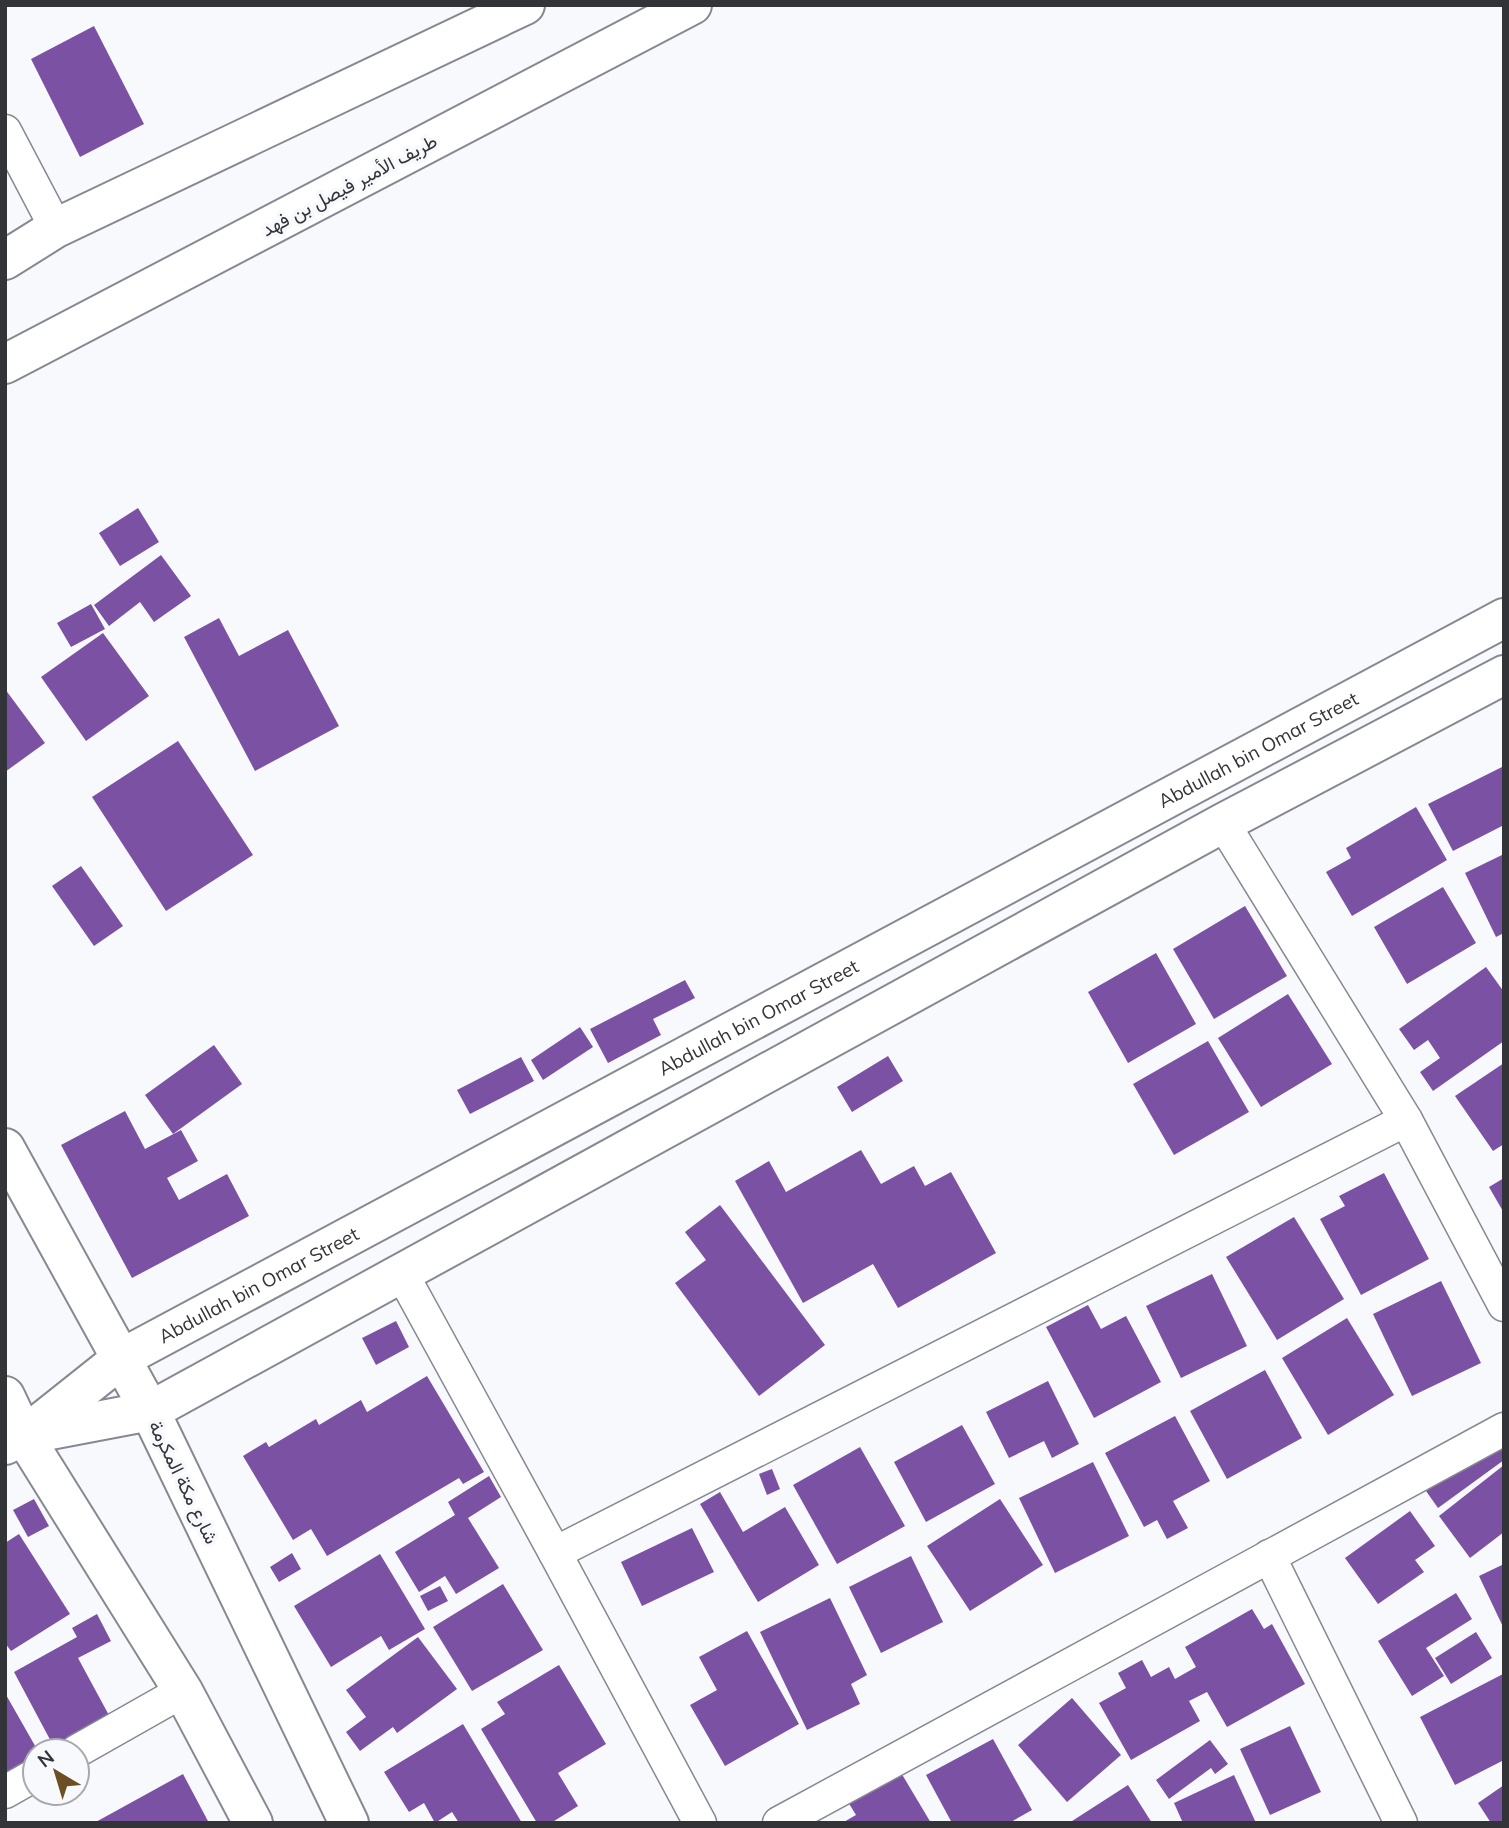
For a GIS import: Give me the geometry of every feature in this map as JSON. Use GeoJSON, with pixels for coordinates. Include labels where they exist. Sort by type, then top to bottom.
{"type":"FeatureCollection","features":[{"type":"Feature","properties":{"kind":"street"},"geometry":{"type":"LineString","coordinates":[[5,260],[56,228],[526,5]]}},
{"type":"Feature","properties":{"kind":"street","name":"طريف الأمير فيصل بن فهد"},"geometry":{"type":"LineString","coordinates":[[5,364],[692,5]]}},
{"type":"Feature","properties":{"kind":"street"},"geometry":{"type":"LineString","coordinates":[[5,131],[56,228]]}},
{"type":"Feature","properties":{"kind":"street","name":"Abdullah bin Omar Street"},"geometry":{"type":"LineString","coordinates":[[15,1440],[122,1358],[1504,618]]}},
{"type":"Feature","properties":{"kind":"street"},"geometry":{"type":"LineString","coordinates":[[15,1440],[150,1411],[1223,823],[1504,676]]}},
{"type":"Feature","properties":{"kind":"street"},"geometry":{"type":"LineString","coordinates":[[1223,823],[1406,1120],[1504,1305]]}},
{"type":"Feature","properties":{"kind":"street"},"geometry":{"type":"LineString","coordinates":[[623,1090],[649,1136]]}},
{"type":"Feature","properties":{"kind":"street"},"geometry":{"type":"LineString","coordinates":[[555,1553],[1406,1120]]}},
{"type":"Feature","properties":{"kind":"street","name":"شارع مكة المكرمة"},"geometry":{"type":"LineString","coordinates":[[5,1148],[150,1411],[349,1823]]}},
{"type":"Feature","properties":{"kind":"street"},"geometry":{"type":"LineString","coordinates":[[401,1272],[700,1823]]}},
{"type":"Feature","properties":{"kind":"street"},"geometry":{"type":"LineString","coordinates":[[5,1396],[15,1440],[183,1691],[253,1823]]}},
{"type":"Feature","properties":{"kind":"street"},"geometry":{"type":"LineString","coordinates":[[779,1823],[1504,1429]]}},
{"type":"Feature","properties":{"kind":"street"},"geometry":{"type":"LineString","coordinates":[[1269,1556],[1397,1821]]}},
{"type":"Feature","properties":{"kind":"street"},"geometry":{"type":"LineString","coordinates":[[91,1743],[183,1691]]}},
{"type":"Feature","properties":{"kind":"street"},"geometry":{"type":"LineString","coordinates":[[5,1792],[21,1783]]}},
{"type":"Feature","properties":{"kind":"building"},"geometry":{"type":"Polygon","coordinates":[[[94,26],[144,124],[80,157],[31,59],[94,26]]]}},
{"type":"Feature","properties":{"kind":"building"},"geometry":{"type":"Polygon","coordinates":[[[138,508],[159,542],[120,566],[99,533],[138,508]]]}},
{"type":"Feature","properties":{"kind":"building"},"geometry":{"type":"Polygon","coordinates":[[[161,555],[191,596],[154,622],[140,602],[109,626],[94,605],[161,555]]]}},
{"type":"Feature","properties":{"kind":"building"},"geometry":{"type":"Polygon","coordinates":[[[91,604],[105,629],[71,647],[57,623],[91,604]]]}},
{"type":"Feature","properties":{"kind":"building"},"geometry":{"type":"Polygon","coordinates":[[[219,618],[239,656],[288,630],[339,726],[255,771],[184,637],[219,618]]]}},
{"type":"Feature","properties":{"kind":"building"},"geometry":{"type":"Polygon","coordinates":[[[103,633],[149,696],[86,741],[41,677],[103,633]]]}},
{"type":"Feature","properties":{"kind":"building"},"geometry":{"type":"Polygon","coordinates":[[[5,689],[45,743],[5,772],[5,689]]]}},
{"type":"Feature","properties":{"kind":"building"},"geometry":{"type":"Polygon","coordinates":[[[178,741],[253,855],[166,911],[92,797],[178,741]]]}},
{"type":"Feature","properties":{"kind":"building"},"geometry":{"type":"Polygon","coordinates":[[[1504,766],[1504,825],[1453,851],[1428,804],[1504,766]]]}},
{"type":"Feature","properties":{"kind":"building"},"geometry":{"type":"Polygon","coordinates":[[[1416,807],[1447,860],[1352,916],[1326,872],[1351,858],[1346,848],[1416,807]]]}},
{"type":"Feature","properties":{"kind":"building"},"geometry":{"type":"Polygon","coordinates":[[[1504,854],[1504,933],[1496,937],[1465,873],[1504,854]]]}},
{"type":"Feature","properties":{"kind":"building"},"geometry":{"type":"Polygon","coordinates":[[[81,866],[123,926],[94,946],[52,886],[81,866]]]}},
{"type":"Feature","properties":{"kind":"building"},"geometry":{"type":"Polygon","coordinates":[[[1443,887],[1476,943],[1407,984],[1374,927],[1443,887]]]}},
{"type":"Feature","properties":{"kind":"building"},"geometry":{"type":"Polygon","coordinates":[[[1245,906],[1287,976],[1214,1019],[1173,949],[1245,906]]]}},
{"type":"Feature","properties":{"kind":"building"},"geometry":{"type":"Polygon","coordinates":[[[1156,953],[1196,1024],[1128,1063],[1088,992],[1156,953]]]}},
{"type":"Feature","properties":{"kind":"building"},"geometry":{"type":"Polygon","coordinates":[[[1486,967],[1504,992],[1504,1041],[1433,1091],[1420,1072],[1440,1058],[1428,1040],[1414,1050],[1399,1029],[1486,967]]]}},
{"type":"Feature","properties":{"kind":"building"},"geometry":{"type":"Polygon","coordinates":[[[685,980],[695,998],[653,1019],[661,1035],[608,1063],[590,1029],[685,980]]]}},
{"type":"Feature","properties":{"kind":"building"},"geometry":{"type":"Polygon","coordinates":[[[1288,994],[1332,1064],[1261,1107],[1218,1038],[1288,994]]]}},
{"type":"Feature","properties":{"kind":"building"},"geometry":{"type":"Polygon","coordinates":[[[580,1027],[593,1047],[543,1080],[531,1060],[580,1027]]]}},
{"type":"Feature","properties":{"kind":"building"},"geometry":{"type":"Polygon","coordinates":[[[1208,1041],[1249,1112],[1174,1155],[1133,1084],[1208,1041]]]}},
{"type":"Feature","properties":{"kind":"building"},"geometry":{"type":"Polygon","coordinates":[[[214,1045],[242,1084],[173,1134],[145,1095],[214,1045]]]}},
{"type":"Feature","properties":{"kind":"building"},"geometry":{"type":"Polygon","coordinates":[[[888,1056],[903,1081],[852,1112],[837,1087],[888,1056]]]}},
{"type":"Feature","properties":{"kind":"building"},"geometry":{"type":"Polygon","coordinates":[[[521,1057],[534,1081],[470,1114],[457,1090],[521,1057]]]}},
{"type":"Feature","properties":{"kind":"building"},"geometry":{"type":"Polygon","coordinates":[[[1504,1063],[1504,1144],[1493,1151],[1455,1096],[1504,1063]]]}},
{"type":"Feature","properties":{"kind":"building"},"geometry":{"type":"Polygon","coordinates":[[[125,1111],[145,1149],[181,1130],[198,1161],[167,1178],[179,1200],[227,1174],[249,1216],[132,1278],[61,1145],[125,1111]]]}},
{"type":"Feature","properties":{"kind":"building"},"geometry":{"type":"Polygon","coordinates":[[[861,1150],[881,1184],[914,1166],[925,1186],[951,1172],[996,1253],[898,1308],[873,1264],[803,1303],[735,1181],[769,1161],[786,1192],[861,1150]]]}},
{"type":"Feature","properties":{"kind":"building"},"geometry":{"type":"Polygon","coordinates":[[[1384,1173],[1429,1259],[1361,1295],[1320,1219],[1345,1206],[1339,1196],[1384,1173]]]}},
{"type":"Feature","properties":{"kind":"building"},"geometry":{"type":"Polygon","coordinates":[[[1504,1178],[1504,1213],[1489,1187],[1504,1178]]]}},
{"type":"Feature","properties":{"kind":"building"},"geometry":{"type":"Polygon","coordinates":[[[720,1205],[825,1345],[759,1396],[675,1283],[706,1260],[685,1232],[720,1205]]]}},
{"type":"Feature","properties":{"kind":"building"},"geometry":{"type":"Polygon","coordinates":[[[1294,1217],[1344,1299],[1277,1340],[1226,1257],[1294,1217]]]}},
{"type":"Feature","properties":{"kind":"building"},"geometry":{"type":"Polygon","coordinates":[[[1212,1274],[1247,1346],[1181,1378],[1146,1306],[1212,1274]]]}},
{"type":"Feature","properties":{"kind":"building"},"geometry":{"type":"Polygon","coordinates":[[[1441,1281],[1481,1363],[1412,1396],[1373,1314],[1441,1281]]]}},
{"type":"Feature","properties":{"kind":"building"},"geometry":{"type":"Polygon","coordinates":[[[1088,1305],[1101,1329],[1126,1316],[1161,1382],[1094,1418],[1046,1327],[1088,1305]]]}},
{"type":"Feature","properties":{"kind":"building"},"geometry":{"type":"Polygon","coordinates":[[[1347,1318],[1394,1395],[1328,1435],[1282,1358],[1347,1318]]]}},
{"type":"Feature","properties":{"kind":"building"},"geometry":{"type":"Polygon","coordinates":[[[396,1321],[409,1347],[376,1365],[362,1338],[396,1321]]]}},
{"type":"Feature","properties":{"kind":"building"},"geometry":{"type":"Polygon","coordinates":[[[1265,1370],[1302,1438],[1227,1479],[1190,1411],[1265,1370]]]}},
{"type":"Feature","properties":{"kind":"building"},"geometry":{"type":"Polygon","coordinates":[[[427,1376],[484,1472],[463,1484],[459,1478],[327,1556],[311,1529],[293,1540],[243,1456],[266,1442],[269,1447],[316,1419],[319,1425],[361,1400],[367,1412],[427,1376]]]}},
{"type":"Feature","properties":{"kind":"building"},"geometry":{"type":"Polygon","coordinates":[[[1048,1381],[1079,1444],[1052,1458],[1044,1441],[1009,1458],[986,1412],[1048,1381]]]}},
{"type":"Feature","properties":{"kind":"building"},"geometry":{"type":"Polygon","coordinates":[[[1175,1416],[1210,1481],[1173,1501],[1188,1528],[1167,1539],[1157,1520],[1144,1527],[1105,1453],[1175,1416]]]}},
{"type":"Feature","properties":{"kind":"building"},"geometry":{"type":"Polygon","coordinates":[[[962,1425],[995,1484],[926,1522],[894,1462],[962,1425]]]}},
{"type":"Feature","properties":{"kind":"building"},"geometry":{"type":"Polygon","coordinates":[[[1499,1439],[1504,1445],[1504,1460],[1438,1508],[1426,1491],[1499,1439]]]}},
{"type":"Feature","properties":{"kind":"building"},"geometry":{"type":"Polygon","coordinates":[[[860,1447],[905,1526],[837,1564],[793,1485],[860,1447]]]}},
{"type":"Feature","properties":{"kind":"building"},"geometry":{"type":"Polygon","coordinates":[[[1093,1462],[1129,1536],[1055,1573],[1019,1498],[1093,1462]]]}},
{"type":"Feature","properties":{"kind":"building"},"geometry":{"type":"Polygon","coordinates":[[[1504,1465],[1504,1532],[1470,1558],[1439,1516],[1504,1465]]]}},
{"type":"Feature","properties":{"kind":"building"},"geometry":{"type":"Polygon","coordinates":[[[772,1469],[780,1489],[767,1495],[759,1474],[772,1469]]]}},
{"type":"Feature","properties":{"kind":"building"},"geometry":{"type":"Polygon","coordinates":[[[489,1476],[501,1497],[468,1518],[499,1568],[456,1594],[445,1576],[419,1592],[395,1552],[455,1515],[448,1502],[489,1476]]]}},
{"type":"Feature","properties":{"kind":"building"},"geometry":{"type":"Polygon","coordinates":[[[720,1492],[743,1532],[785,1507],[819,1565],[758,1602],[700,1504],[720,1492]]]}},
{"type":"Feature","properties":{"kind":"building"},"geometry":{"type":"Polygon","coordinates":[[[34,1499],[49,1526],[28,1537],[13,1510],[34,1499]]]}},
{"type":"Feature","properties":{"kind":"building"},"geometry":{"type":"Polygon","coordinates":[[[1000,1499],[1043,1565],[970,1611],[927,1546],[1000,1499]]]}},
{"type":"Feature","properties":{"kind":"building"},"geometry":{"type":"Polygon","coordinates":[[[1410,1511],[1435,1546],[1415,1560],[1424,1572],[1378,1604],[1345,1558],[1410,1511]]]}},
{"type":"Feature","properties":{"kind":"building"},"geometry":{"type":"Polygon","coordinates":[[[692,1528],[714,1572],[642,1606],[621,1562],[692,1528]]]}},
{"type":"Feature","properties":{"kind":"building"},"geometry":{"type":"Polygon","coordinates":[[[19,1534],[70,1614],[11,1651],[5,1643],[5,1543],[19,1534]]]}},
{"type":"Feature","properties":{"kind":"building"},"geometry":{"type":"Polygon","coordinates":[[[292,1553],[301,1569],[279,1582],[270,1567],[292,1553]]]}},
{"type":"Feature","properties":{"kind":"building"},"geometry":{"type":"Polygon","coordinates":[[[380,1554],[425,1629],[389,1650],[381,1636],[331,1667],[294,1606],[380,1554]]]}},
{"type":"Feature","properties":{"kind":"building"},"geometry":{"type":"Polygon","coordinates":[[[911,1556],[943,1622],[881,1653],[849,1587],[911,1556]]]}},
{"type":"Feature","properties":{"kind":"building"},"geometry":{"type":"Polygon","coordinates":[[[1504,1564],[1504,1629],[1479,1576],[1504,1564]]]}},
{"type":"Feature","properties":{"kind":"building"},"geometry":{"type":"Polygon","coordinates":[[[503,1584],[543,1650],[472,1691],[433,1627],[503,1584]]]}},
{"type":"Feature","properties":{"kind":"building"},"geometry":{"type":"Polygon","coordinates":[[[440,1586],[448,1601],[428,1611],[420,1596],[440,1586]]]}},
{"type":"Feature","properties":{"kind":"building"},"geometry":{"type":"Polygon","coordinates":[[[1456,1593],[1472,1619],[1426,1648],[1444,1676],[1412,1696],[1378,1641],[1456,1593]]]}},
{"type":"Feature","properties":{"kind":"building"},"geometry":{"type":"Polygon","coordinates":[[[830,1598],[867,1675],[851,1684],[860,1704],[807,1730],[760,1632],[830,1598]]]}},
{"type":"Feature","properties":{"kind":"building"},"geometry":{"type":"Polygon","coordinates":[[[1252,1609],[1264,1629],[1272,1624],[1305,1684],[1227,1727],[1207,1692],[1189,1701],[1200,1721],[1131,1760],[1099,1703],[1126,1688],[1118,1673],[1142,1660],[1151,1677],[1169,1667],[1175,1679],[1196,1667],[1185,1647],[1252,1609]]]}},
{"type":"Feature","properties":{"kind":"building"},"geometry":{"type":"Polygon","coordinates":[[[97,1614],[111,1641],[78,1658],[111,1719],[77,1737],[49,1737],[14,1672],[77,1637],[72,1628],[97,1614]]]}},
{"type":"Feature","properties":{"kind":"building"},"geometry":{"type":"Polygon","coordinates":[[[747,1631],[799,1724],[725,1766],[690,1705],[717,1690],[699,1657],[747,1631]]]}},
{"type":"Feature","properties":{"kind":"building"},"geometry":{"type":"Polygon","coordinates":[[[1476,1632],[1492,1658],[1451,1684],[1435,1658],[1476,1632]]]}},
{"type":"Feature","properties":{"kind":"building"},"geometry":{"type":"Polygon","coordinates":[[[418,1637],[457,1689],[397,1733],[393,1727],[360,1751],[346,1732],[366,1717],[346,1690],[418,1637]]]}},
{"type":"Feature","properties":{"kind":"building"},"geometry":{"type":"Polygon","coordinates":[[[559,1665],[606,1744],[558,1773],[578,1806],[551,1823],[537,1823],[481,1729],[505,1714],[497,1702],[559,1665]]]}},
{"type":"Feature","properties":{"kind":"building"},"geometry":{"type":"Polygon","coordinates":[[[1503,1674],[1504,1760],[1455,1785],[1420,1717],[1503,1674]]]}},
{"type":"Feature","properties":{"kind":"building"},"geometry":{"type":"Polygon","coordinates":[[[5,1693],[30,1737],[21,1737],[21,1766],[5,1775],[5,1693]]]}},
{"type":"Feature","properties":{"kind":"building"},"geometry":{"type":"Polygon","coordinates":[[[1072,1698],[1121,1755],[1067,1802],[1018,1745],[1072,1698]]]}},
{"type":"Feature","properties":{"kind":"building"},"geometry":{"type":"Polygon","coordinates":[[[463,1724],[522,1823],[459,1823],[452,1812],[435,1823],[424,1803],[409,1812],[384,1772],[463,1724]]]}},
{"type":"Feature","properties":{"kind":"building"},"geometry":{"type":"Polygon","coordinates":[[[1290,1726],[1321,1792],[1270,1815],[1240,1749],[1290,1726]]]}},
{"type":"Feature","properties":{"kind":"building"},"geometry":{"type":"Polygon","coordinates":[[[993,1739],[1032,1810],[1009,1823],[952,1823],[926,1775],[993,1739]]]}},
{"type":"Feature","properties":{"kind":"building"},"geometry":{"type":"Polygon","coordinates":[[[1210,1740],[1228,1764],[1215,1774],[1211,1768],[1169,1799],[1156,1780],[1210,1740]]]}},
{"type":"Feature","properties":{"kind":"building"},"geometry":{"type":"Polygon","coordinates":[[[897,1766],[931,1823],[842,1823],[856,1815],[845,1797],[897,1766]]]}},
{"type":"Feature","properties":{"kind":"building"},"geometry":{"type":"Polygon","coordinates":[[[183,1774],[209,1823],[94,1823],[183,1774]]]}},
{"type":"Feature","properties":{"kind":"building"},"geometry":{"type":"Polygon","coordinates":[[[1234,1775],[1256,1823],[1183,1823],[1174,1803],[1234,1775]]]}},
{"type":"Feature","properties":{"kind":"building"},"geometry":{"type":"Polygon","coordinates":[[[1128,1785],[1152,1823],[1069,1823],[1128,1785]]]}},
{"type":"Feature","properties":{"kind":"building"},"geometry":{"type":"Polygon","coordinates":[[[1504,1785],[1504,1823],[1491,1823],[1478,1803],[1504,1785]]]}}]}
